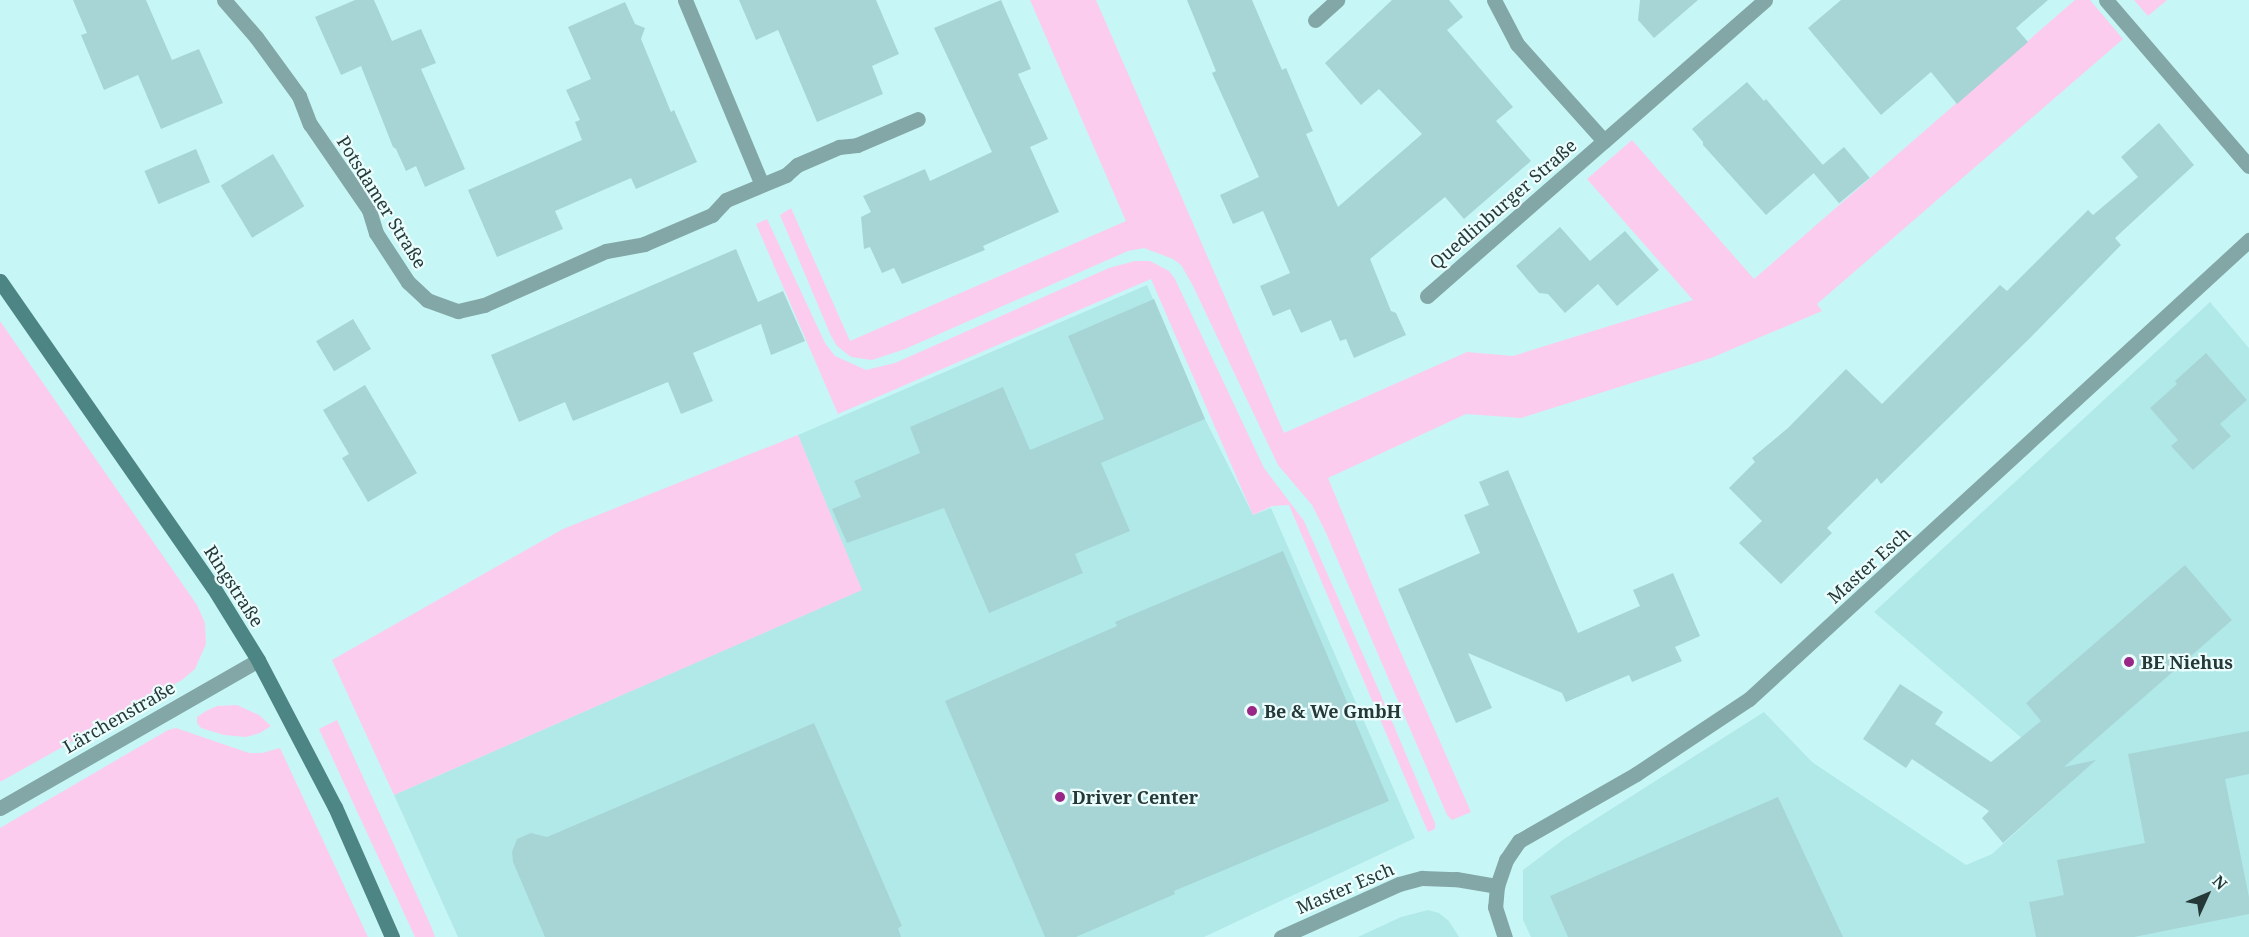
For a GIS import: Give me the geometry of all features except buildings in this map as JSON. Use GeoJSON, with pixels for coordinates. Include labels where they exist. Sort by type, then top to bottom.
{"type":"FeatureCollection","features":[{"type":"Feature","properties":{"kind":"main road","name":"Ringstraße"},"geometry":{"type":"LineString","coordinates":[[0,281],[213,587],[258,660],[335,807],[392,937]]}},
{"type":"Feature","properties":{"kind":"street","name":"Potsdamer Straße"},"geometry":{"type":"LineString","coordinates":[[224,0],[256,38],[299,96],[310,124],[369,210],[376,233],[408,282],[427,300],[458,311],[484,305],[606,251],[644,244],[712,215],[726,200],[786,175],[796,165],[839,147],[857,145],[918,119]]}},
{"type":"Feature","properties":{"kind":"street"},"geometry":{"type":"LineString","coordinates":[[685,0],[762,184]]}},
{"type":"Feature","properties":{"kind":"street"},"geometry":{"type":"LineString","coordinates":[[1315,20],[1337,0]]}},
{"type":"Feature","properties":{"kind":"street","name":"Quedlinburger Straße"},"geometry":{"type":"LineString","coordinates":[[1494,0],[1516,44],[1604,141]]}},
{"type":"Feature","properties":{"kind":"street","name":"Quedlinburger Straße"},"geometry":{"type":"LineString","coordinates":[[1427,296],[1765,0]]}},
{"type":"Feature","properties":{"kind":"street"},"geometry":{"type":"LineString","coordinates":[[2106,0],[2249,166]]}},
{"type":"Feature","properties":{"kind":"street","name":"Master Esch"},"geometry":{"type":"LineString","coordinates":[[1505,937],[1495,907],[1497,886],[1506,860],[1519,841],[1636,774],[1749,699],[2249,240]]}},
{"type":"Feature","properties":{"kind":"street","name":"Lärchenstraße"},"geometry":{"type":"LineString","coordinates":[[0,808],[258,660]]}},
{"type":"Feature","properties":{"kind":"street","name":"Master Esch"},"geometry":{"type":"LineString","coordinates":[[1281,937],[1406,882],[1422,878],[1456,879],[1497,886]]}},
{"type":"Feature","properties":{"kind":"shaded area"},"geometry":{"type":"Polygon","coordinates":[[[1030,0],[1096,0],[1284,433],[1467,352],[1513,356],[1693,300],[1587,179],[1632,140],[1754,279],[2075,0],[2090,0],[2123,39],[1817,304],[1822,311],[1711,358],[1521,418],[1466,414],[1328,478],[1390,628],[1471,812],[1452,820],[1447,815],[1326,533],[1312,505],[1278,465],[1181,265],[1173,259],[1144,248],[1128,251],[905,349],[872,360],[851,357],[837,346],[831,336],[780,215],[791,208],[850,341],[1126,221],[1030,0]]]}},
{"type":"Feature","properties":{"kind":"shaded area"},"geometry":{"type":"Polygon","coordinates":[[[2134,0],[2167,0],[2148,16],[2134,0]]]}},
{"type":"Feature","properties":{"kind":"shaded area"},"geometry":{"type":"Polygon","coordinates":[[[767,219],[825,343],[835,356],[866,370],[895,363],[1109,268],[1135,261],[1150,261],[1169,271],[1175,279],[1264,468],[1304,521],[1380,693],[1435,823],[1435,829],[1428,832],[1289,505],[1272,506],[1253,515],[1151,279],[838,414],[756,224],[767,219]]]}},
{"type":"Feature","properties":{"kind":"shaded area"},"geometry":{"type":"Polygon","coordinates":[[[1147,285],[1205,419],[1253,515],[1271,508],[1415,838],[1204,937],[458,937],[394,795],[861,590],[798,435],[1147,285]]]}},
{"type":"Feature","properties":{"kind":"shaded area"},"geometry":{"type":"Polygon","coordinates":[[[2210,302],[2249,348],[2249,937],[1531,937],[1523,920],[1523,870],[1564,839],[1764,712],[1812,762],[1966,865],[1992,854],[2072,781],[1874,612],[2210,302]]]}},
{"type":"Feature","properties":{"kind":"shaded area"},"geometry":{"type":"Polygon","coordinates":[[[0,321],[197,605],[205,623],[206,644],[195,669],[182,680],[0,782],[0,321]]]}},
{"type":"Feature","properties":{"kind":"shaded area"},"geometry":{"type":"Polygon","coordinates":[[[798,435],[862,590],[394,795],[332,660],[563,529],[798,435]]]}},
{"type":"Feature","properties":{"kind":"shaded area"},"geometry":{"type":"Polygon","coordinates":[[[237,705],[259,715],[271,726],[260,733],[246,737],[224,735],[201,728],[197,723],[197,717],[217,706],[237,705]]]}},
{"type":"Feature","properties":{"kind":"shaded area"},"geometry":{"type":"Polygon","coordinates":[[[337,720],[435,937],[415,937],[319,729],[337,720]]]}},
{"type":"Feature","properties":{"kind":"shaded area"},"geometry":{"type":"Polygon","coordinates":[[[176,728],[249,753],[262,753],[280,748],[368,937],[0,937],[0,828],[168,730],[176,728]]]}},
{"type":"Feature","properties":{"kind":"shaded area"},"geometry":{"type":"Polygon","coordinates":[[[1428,910],[1439,913],[1449,921],[1459,937],[1358,937],[1401,917],[1428,910]]]}},
{"type":"Feature","properties":{"kind":"place","name":"BE Niehus"},"geometry":{"type":"Point","coordinates":[2129,662]}},
{"type":"Feature","properties":{"kind":"place","name":"Be & We GmbH"},"geometry":{"type":"Point","coordinates":[1252,711]}},
{"type":"Feature","properties":{"kind":"place","name":"Driver Center"},"geometry":{"type":"Point","coordinates":[1060,797]}}]}
